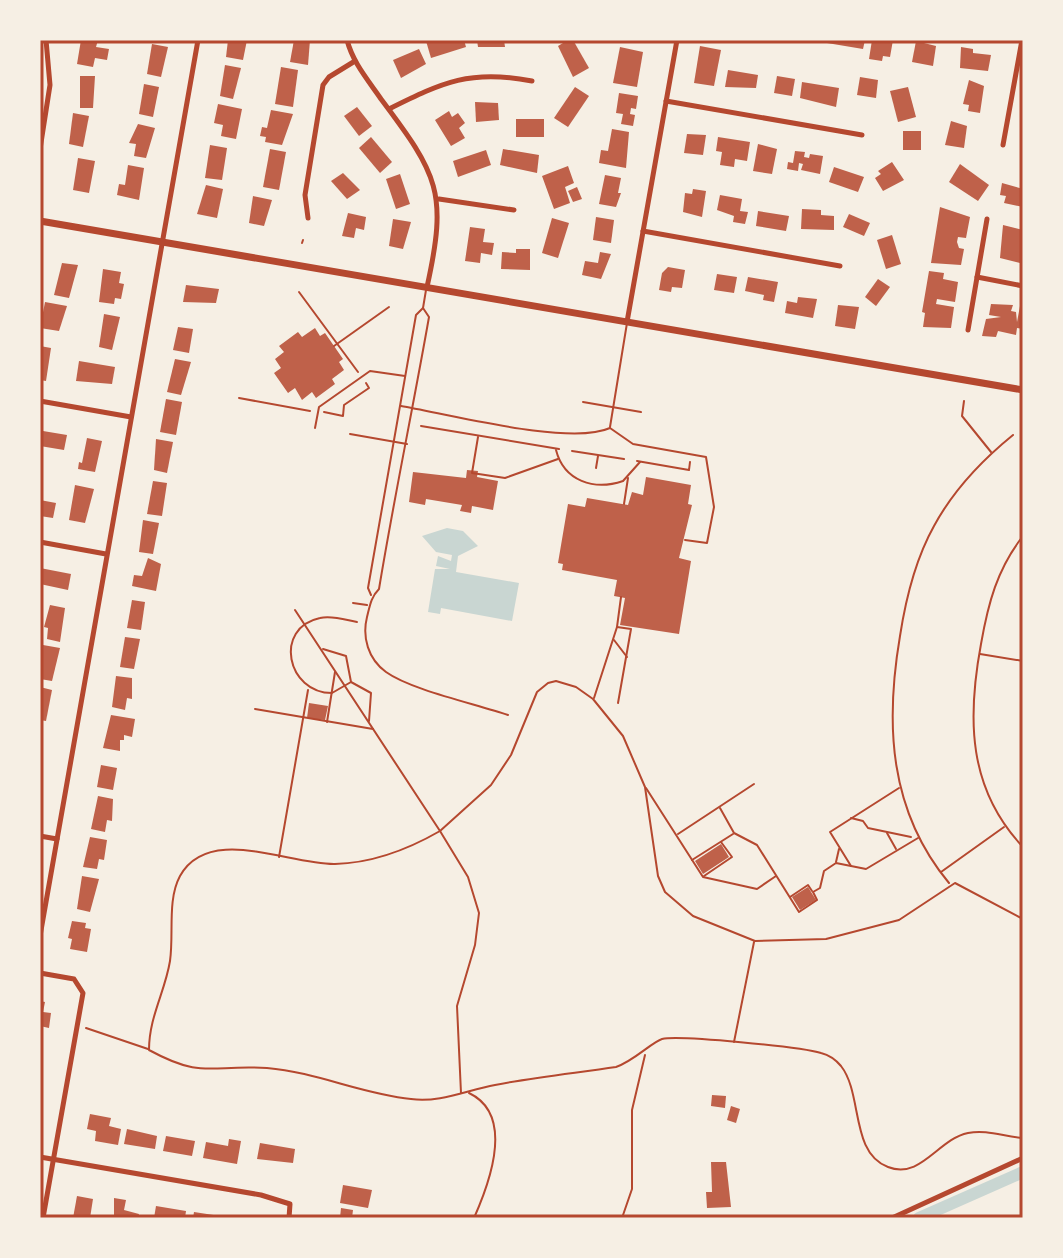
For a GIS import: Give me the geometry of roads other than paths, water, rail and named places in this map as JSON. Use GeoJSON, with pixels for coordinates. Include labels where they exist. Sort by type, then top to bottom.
{"type":"FeatureCollection","features":[{"type":"Feature","properties":{"kind":"main road"},"geometry":{"type":"LineString","coordinates":[[40,221],[1023,390]]}},
{"type":"Feature","properties":{"kind":"street"},"geometry":{"type":"LineString","coordinates":[[40,149],[50,85],[46,40]]}},
{"type":"Feature","properties":{"kind":"street"},"geometry":{"type":"LineString","coordinates":[[40,936],[198,40]]}},
{"type":"Feature","properties":{"kind":"street"},"geometry":{"type":"LineString","coordinates":[[347,40],[355,61],[427,162],[439,199],[438,230],[427,288]]}},
{"type":"Feature","properties":{"kind":"street"},"geometry":{"type":"LineString","coordinates":[[627,322],[677,40]]}},
{"type":"Feature","properties":{"kind":"street"},"geometry":{"type":"LineString","coordinates":[[1003,145],[1022,40]]}},
{"type":"Feature","properties":{"kind":"street"},"geometry":{"type":"LineString","coordinates":[[308,218],[305,195],[323,85],[329,77],[355,61]]}},
{"type":"Feature","properties":{"kind":"street"},"geometry":{"type":"LineString","coordinates":[[389,109],[464,77],[494,74],[532,81]]}},
{"type":"Feature","properties":{"kind":"street"},"geometry":{"type":"LineString","coordinates":[[666,101],[862,135]]}},
{"type":"Feature","properties":{"kind":"street"},"geometry":{"type":"LineString","coordinates":[[439,199],[514,210]]}},
{"type":"Feature","properties":{"kind":"street"},"geometry":{"type":"LineString","coordinates":[[968,330],[987,219]]}},
{"type":"Feature","properties":{"kind":"street"},"geometry":{"type":"LineString","coordinates":[[643,231],[840,266]]}},
{"type":"Feature","properties":{"kind":"street"},"geometry":{"type":"LineString","coordinates":[[977,277],[1023,286]]}},
{"type":"Feature","properties":{"kind":"street"},"geometry":{"type":"LineString","coordinates":[[40,401],[131,417]]}},
{"type":"Feature","properties":{"kind":"street"},"geometry":{"type":"LineString","coordinates":[[40,542],[106,554]]}},
{"type":"Feature","properties":{"kind":"street"},"geometry":{"type":"LineString","coordinates":[[40,836],[57,839]]}},
{"type":"Feature","properties":{"kind":"street"},"geometry":{"type":"LineString","coordinates":[[40,973],[74,979],[83,993],[43,1218]]}},
{"type":"Feature","properties":{"kind":"street"},"geometry":{"type":"LineString","coordinates":[[40,1157],[261,1195],[290,1204],[289,1218]]}},
{"type":"Feature","properties":{"kind":"street"},"geometry":{"type":"LineString","coordinates":[[892,1218],[1023,1158]]}},
{"type":"Feature","properties":{"kind":"lane"},"geometry":{"type":"LineString","coordinates":[[372,596],[368,588],[416,315],[423,308],[427,288]]}},
{"type":"Feature","properties":{"kind":"lane"},"geometry":{"type":"LineString","coordinates":[[423,308],[429,317],[379,589],[372,596],[366,640],[372,655],[386,673],[508,715]]}},
{"type":"Feature","properties":{"kind":"lane"},"geometry":{"type":"LineString","coordinates":[[610,428],[627,322]]}},
{"type":"Feature","properties":{"kind":"lane"},"geometry":{"type":"LineString","coordinates":[[315,428],[319,407],[370,371],[406,376]]}},
{"type":"Feature","properties":{"kind":"lane"},"geometry":{"type":"LineString","coordinates":[[583,402],[641,412]]}},
{"type":"Feature","properties":{"kind":"lane"},"geometry":{"type":"LineString","coordinates":[[401,406],[567,434],[597,434],[610,428]]}},
{"type":"Feature","properties":{"kind":"lane"},"geometry":{"type":"LineString","coordinates":[[610,428],[633,444],[706,457],[714,507],[707,543],[685,540]]}},
{"type":"Feature","properties":{"kind":"lane"},"geometry":{"type":"LineString","coordinates":[[350,434],[407,444]]}},
{"type":"Feature","properties":{"kind":"lane"},"geometry":{"type":"LineString","coordinates":[[353,603],[370,606]]}},
{"type":"Feature","properties":{"kind":"waterway"},"geometry":{"type":"LineString","coordinates":[[919,1218],[1023,1172]]}}]}
